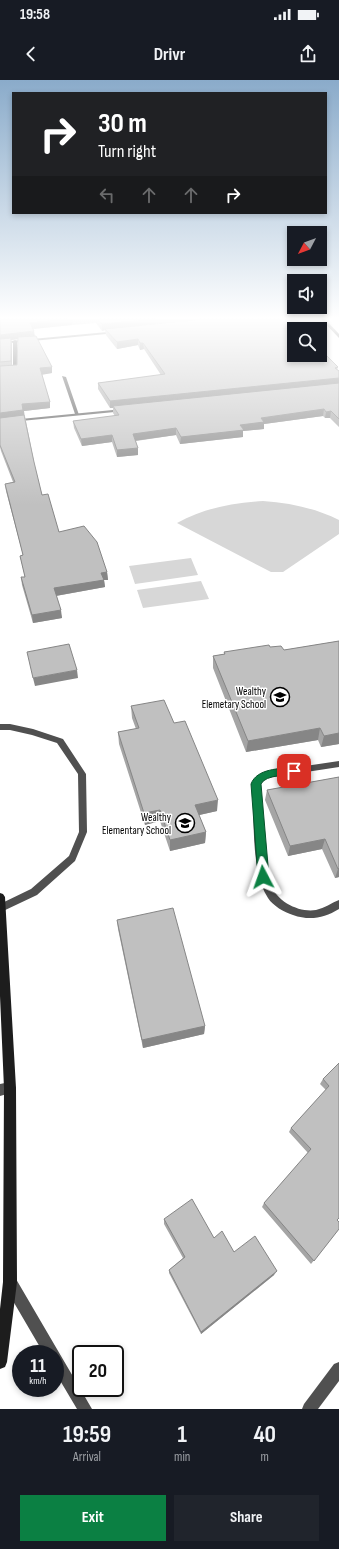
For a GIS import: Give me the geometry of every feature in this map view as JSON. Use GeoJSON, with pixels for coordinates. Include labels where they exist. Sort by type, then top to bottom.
{"type":"FeatureCollection","features":[{"type":"Feature","properties":{"kind":"main road"},"geometry":{"type":"LineString","coordinates":[[0,897],[10,1282],[0,1362]]}},
{"type":"Feature","properties":{"kind":"street"},"geometry":{"type":"LineString","coordinates":[[65,381],[77,414]]}},
{"type":"Feature","properties":{"kind":"street"},"geometry":{"type":"LineString","coordinates":[[0,422],[132,408]]}},
{"type":"Feature","properties":{"kind":"street"},"geometry":{"type":"LineString","coordinates":[[0,727],[10,727],[33,732],[60,741],[82,774],[83,832],[72,858],[34,892],[1,908]]}},
{"type":"Feature","properties":{"kind":"street"},"geometry":{"type":"LineString","coordinates":[[339,764],[265,775],[258,780],[256,784],[263,877],[271,896],[290,909],[306,916],[327,912],[339,904]]}},
{"type":"Feature","properties":{"kind":"street"},"geometry":{"type":"LineString","coordinates":[[10,1282],[47,1345]]}},
{"type":"Feature","properties":{"kind":"street"},"geometry":{"type":"LineString","coordinates":[[309,1409],[339,1369]]}},
{"type":"Feature","properties":{"kind":"street"},"geometry":{"type":"LineString","coordinates":[[64,1374],[85,1409]]}},
{"type":"Feature","properties":{"kind":"shaded area"},"geometry":{"type":"Polygon","coordinates":[[[263,501],[283,503],[321,512],[339,520],[339,534],[283,572],[271,572],[177,523],[218,507],[263,501]]]}},
{"type":"Feature","properties":{"kind":"shaded area"},"geometry":{"type":"Polygon","coordinates":[[[191,558],[198,575],[135,584],[129,566],[191,558]]]}},
{"type":"Feature","properties":{"kind":"shaded area"},"geometry":{"type":"Polygon","coordinates":[[[201,581],[209,599],[143,608],[137,590],[201,581]]]}},
{"type":"Feature","properties":{"kind":"building"},"geometry":{"type":"Polygon","coordinates":[[[0,381],[44,381],[50,402],[22,404],[23,410],[0,413],[0,381]]]}},
{"type":"Feature","properties":{"kind":"building"},"geometry":{"type":"Polygon","coordinates":[[[113,381],[309,381],[110,401],[98,383],[113,381]]]}},
{"type":"Feature","properties":{"kind":"building"},"geometry":{"type":"Polygon","coordinates":[[[339,383],[339,419],[331,411],[326,412],[324,409],[261,418],[264,422],[240,425],[244,430],[181,437],[176,428],[133,434],[138,448],[117,450],[112,435],[81,439],[73,421],[119,415],[113,406],[339,383]]]}},
{"type":"Feature","properties":{"kind":"building"},"geometry":{"type":"Polygon","coordinates":[[[24,415],[42,495],[48,494],[59,532],[84,526],[97,542],[107,572],[101,573],[104,580],[54,588],[61,610],[32,615],[21,577],[25,577],[20,556],[23,555],[5,484],[15,482],[0,445],[0,418],[24,415]]]}},
{"type":"Feature","properties":{"kind":"building","name":"Wealthy Elemetary School"},"geometry":{"type":"Polygon","coordinates":[[[339,641],[339,733],[324,736],[320,728],[248,741],[213,656],[225,654],[224,652],[269,645],[270,647],[281,646],[284,650],[339,641]]]}},
{"type":"Feature","properties":{"kind":"building"},"geometry":{"type":"Polygon","coordinates":[[[69,644],[77,670],[33,678],[27,652],[69,644]]]}},
{"type":"Feature","properties":{"kind":"building"},"geometry":{"type":"Polygon","coordinates":[[[164,700],[174,723],[185,721],[218,800],[195,805],[206,832],[170,840],[160,810],[144,813],[118,732],[139,728],[131,706],[164,700]]]}},
{"type":"Feature","properties":{"kind":"building"},"geometry":{"type":"Polygon","coordinates":[[[339,777],[338,869],[325,839],[290,846],[267,790],[339,777]]]}},
{"type":"Feature","properties":{"kind":"building"},"geometry":{"type":"Polygon","coordinates":[[[173,908],[205,1026],[142,1040],[117,920],[173,908]]]}},
{"type":"Feature","properties":{"kind":"building"},"geometry":{"type":"Polygon","coordinates":[[[339,1063],[339,1218],[337,1220],[339,1222],[339,1229],[314,1261],[264,1203],[311,1149],[291,1128],[329,1086],[323,1079],[339,1063]]]}},
{"type":"Feature","properties":{"kind":"building"},"geometry":{"type":"Polygon","coordinates":[[[192,1199],[214,1238],[222,1231],[234,1252],[255,1236],[277,1271],[201,1332],[169,1270],[185,1257],[164,1219],[192,1199]]]}},
{"type":"Feature","properties":{"kind":"place","name":"Wealthy Elemetary School"},"geometry":{"type":"Point","coordinates":[280,697]}},
{"type":"Feature","properties":{"kind":"place","name":"Wealthy Elementary School"},"geometry":{"type":"Point","coordinates":[185,823]}},
{"type":"Feature","properties":{"kind":"route"},"geometry":{"type":"LineString","coordinates":[[263,877],[258,794],[256,784],[258,780],[265,775],[294,771]]}}]}
